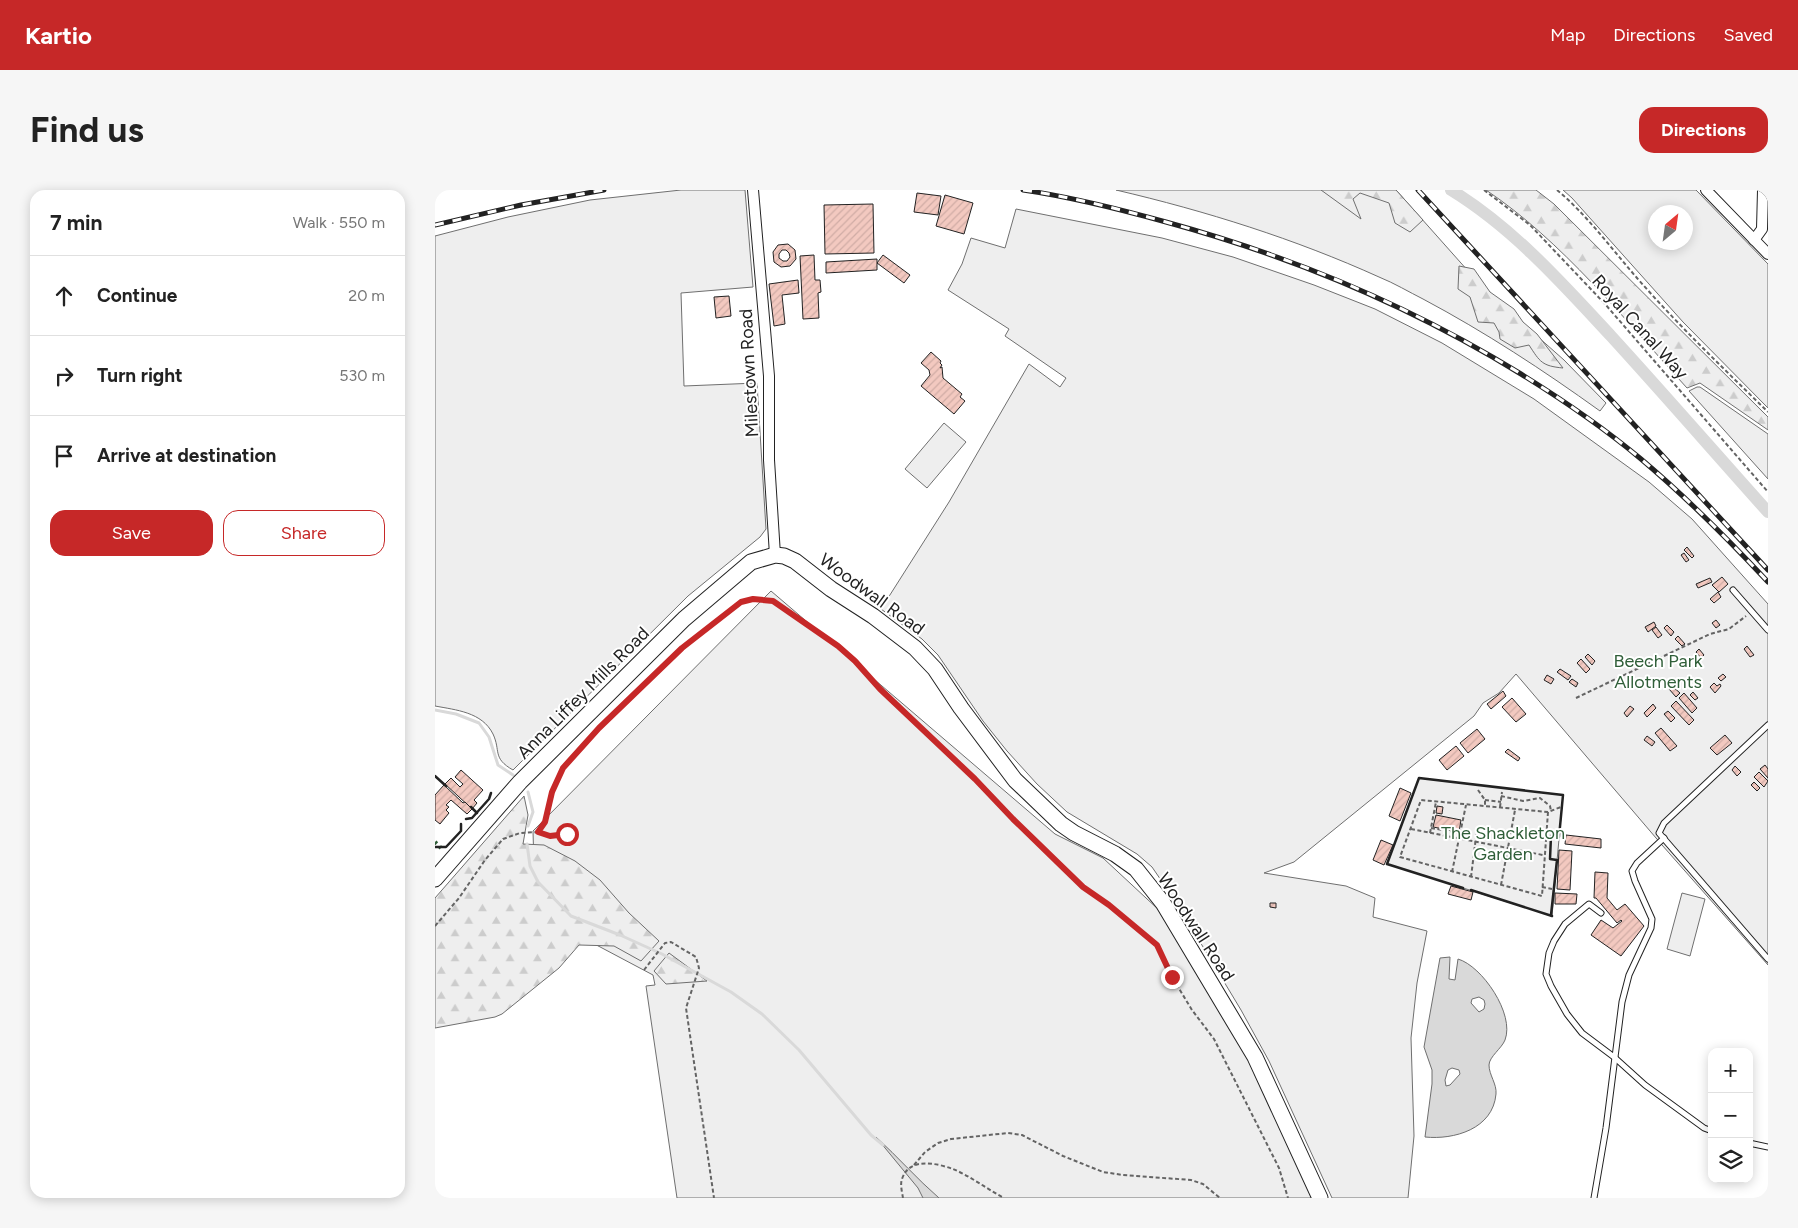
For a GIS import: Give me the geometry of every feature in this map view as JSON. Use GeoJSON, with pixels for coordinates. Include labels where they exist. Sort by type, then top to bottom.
{"type":"FeatureCollection","features":[{"type":"Feature","properties":{"kind":"main road","name":"Anna Liffey Mills Road"},"geometry":{"type":"LineString","coordinates":[[437,874],[520,782],[684,619],[751,562],[762,557],[775,555]]}},
{"type":"Feature","properties":{"kind":"main road","name":"Woodwall Road"},"geometry":{"type":"LineString","coordinates":[[775,555],[785,556],[795,561],[831,589],[873,616],[915,648],[935,668],[961,708],[1015,780],[1073,833],[1115,854],[1136,869],[1163,903],[1255,1056],[1320,1198]]}},
{"type":"Feature","properties":{"kind":"street","name":"Milestown Road"},"geometry":{"type":"LineString","coordinates":[[753,190],[769,376],[769,460],[775,555]]}},
{"type":"Feature","properties":{"kind":"street"},"geometry":{"type":"LineString","coordinates":[[1706,190],[1768,254]]}},
{"type":"Feature","properties":{"kind":"street"},"geometry":{"type":"LineString","coordinates":[[1755,240],[1762,229],[1763,190]]}},
{"type":"Feature","properties":{"kind":"lane"},"geometry":{"type":"LineString","coordinates":[[1733,590],[1768,630]]}},
{"type":"Feature","properties":{"kind":"lane"},"geometry":{"type":"LineString","coordinates":[[1768,725],[1664,823],[1659,833],[1768,959]]}},
{"type":"Feature","properties":{"kind":"lane"},"geometry":{"type":"LineString","coordinates":[[1594,1198],[1606,1128],[1622,1002],[1629,974],[1651,928],[1652,919],[1635,881],[1633,872],[1637,863],[1664,838]]}},
{"type":"Feature","properties":{"kind":"lane"},"geometry":{"type":"LineString","coordinates":[[1601,913],[1589,904],[1565,924],[1549,953],[1547,974],[1567,1014],[1582,1033],[1614,1057],[1645,1085],[1708,1130]]}},
{"type":"Feature","properties":{"kind":"lane"},"geometry":{"type":"LineString","coordinates":[[1753,1144],[1768,1147]]}},
{"type":"Feature","properties":{"kind":"path","name":"Royal Canal Way"},"geometry":{"type":"LineString","coordinates":[[1484,190],[1530,225],[1605,304],[1768,492]]}},
{"type":"Feature","properties":{"kind":"path"},"geometry":{"type":"LineString","coordinates":[[1557,190],[1581,213],[1637,278],[1691,335],[1768,412]]}},
{"type":"Feature","properties":{"kind":"path"},"geometry":{"type":"LineString","coordinates":[[538,832],[545,822],[552,792],[563,768],[599,728],[682,648],[741,602],[753,599],[773,601],[855,661],[880,689],[975,779],[1083,887],[1109,905],[1157,945],[1172,977],[1187,1002],[1214,1038],[1279,1168],[1288,1198]]}},
{"type":"Feature","properties":{"kind":"path"},"geometry":{"type":"LineString","coordinates":[[1575,698],[1711,634],[1729,629],[1752,612]]}},
{"type":"Feature","properties":{"kind":"path"},"geometry":{"type":"LineString","coordinates":[[1478,790],[1485,800],[1485,806]]}},
{"type":"Feature","properties":{"kind":"path"},"geometry":{"type":"LineString","coordinates":[[1500,808],[1502,792]]}},
{"type":"Feature","properties":{"kind":"path"},"geometry":{"type":"LineString","coordinates":[[1501,796],[1523,801],[1540,798],[1549,806],[1551,811]]}},
{"type":"Feature","properties":{"kind":"path"},"geometry":{"type":"LineString","coordinates":[[1548,812],[1542,896],[1400,857],[1421,800],[1548,812],[1561,807]]}},
{"type":"Feature","properties":{"kind":"path"},"geometry":{"type":"LineString","coordinates":[[1485,800],[1501,802]]}},
{"type":"Feature","properties":{"kind":"path"},"geometry":{"type":"LineString","coordinates":[[1431,833],[1436,802]]}},
{"type":"Feature","properties":{"kind":"path"},"geometry":{"type":"LineString","coordinates":[[1452,872],[1466,805]]}},
{"type":"Feature","properties":{"kind":"path"},"geometry":{"type":"LineString","coordinates":[[1501,885],[1515,810]]}},
{"type":"Feature","properties":{"kind":"path"},"geometry":{"type":"LineString","coordinates":[[1431,828],[1461,834]]}},
{"type":"Feature","properties":{"kind":"path"},"geometry":{"type":"LineString","coordinates":[[1411,829],[1544,856]]}},
{"type":"Feature","properties":{"kind":"path"},"geometry":{"type":"LineString","coordinates":[[1471,877],[1477,829]]}},
{"type":"Feature","properties":{"kind":"path"},"geometry":{"type":"LineString","coordinates":[[435,926],[459,898],[485,860],[503,839],[520,833],[538,832],[550,836],[567,834]]}},
{"type":"Feature","properties":{"kind":"path"},"geometry":{"type":"LineString","coordinates":[[1542,887],[1552,889]]}},
{"type":"Feature","properties":{"kind":"path"},"geometry":{"type":"LineString","coordinates":[[644,970],[665,943],[671,942],[696,957],[699,968],[686,1008],[714,1198]]}},
{"type":"Feature","properties":{"kind":"path"},"geometry":{"type":"LineString","coordinates":[[903,1198],[901,1180],[908,1168],[938,1143],[951,1139],[1007,1133],[1022,1135],[1063,1156],[1103,1172],[1130,1176],[1191,1180],[1203,1184],[1220,1198]]}},
{"type":"Feature","properties":{"kind":"path"},"geometry":{"type":"LineString","coordinates":[[914,1164],[928,1163],[953,1169],[1004,1198]]}},
{"type":"Feature","properties":{"kind":"green space"},"geometry":{"type":"Polygon","coordinates":[[[681,190],[745,190],[753,287],[681,293],[684,386],[757,383],[766,529],[760,537],[688,596],[513,770],[502,762],[493,734],[482,721],[468,713],[435,706],[435,236],[508,217],[590,200],[681,190]]]}},
{"type":"Feature","properties":{"kind":"green space"},"geometry":{"type":"Polygon","coordinates":[[[1116,190],[1396,190],[1485,290],[1564,360],[1606,403],[1600,411],[1491,338],[1385,279],[1315,250],[1250,227],[1116,190]]]}},
{"type":"Feature","properties":{"kind":"green space"},"geometry":{"type":"Polygon","coordinates":[[[1321,190],[1396,190],[1423,220],[1410,232],[1395,223],[1389,203],[1360,193],[1353,199],[1361,219],[1321,190]]]}},
{"type":"Feature","properties":{"kind":"green space"},"geometry":{"type":"Polygon","coordinates":[[[1486,190],[1536,190],[1554,204],[1768,417],[1768,430],[1700,383],[1687,388],[1567,257],[1514,210],[1486,190]]]}},
{"type":"Feature","properties":{"kind":"green space"},"geometry":{"type":"Polygon","coordinates":[[[1563,190],[1696,190],[1768,264],[1768,408],[1683,322],[1563,190]]]}},
{"type":"Feature","properties":{"kind":"green space","name":"Beech Park Allotments"},"geometry":{"type":"Polygon","coordinates":[[[1016,209],[1162,238],[1233,257],[1314,285],[1375,309],[1442,343],[1534,399],[1649,482],[1692,519],[1768,604],[1768,965],[1662,845],[1516,674],[1499,693],[1483,703],[1474,716],[1294,862],[1264,873],[1346,886],[1375,898],[1373,917],[1427,931],[1417,983],[1411,1038],[1414,1136],[1408,1198],[1332,1198],[1269,1061],[1241,1010],[1176,902],[1152,867],[1137,854],[1067,812],[1037,784],[983,721],[938,655],[922,639],[881,609],[949,502],[1029,364],[1060,387],[1066,378],[1005,336],[1009,329],[948,290],[962,264],[971,238],[1005,248],[1016,209]]]}},
{"type":"Feature","properties":{"kind":"green space"},"geometry":{"type":"Polygon","coordinates":[[[1459,266],[1474,269],[1490,292],[1514,309],[1523,322],[1537,334],[1563,368],[1550,366],[1542,362],[1529,345],[1515,348],[1500,339],[1499,332],[1494,323],[1478,322],[1470,297],[1458,289],[1459,266]]]}},
{"type":"Feature","properties":{"kind":"green space"},"geometry":{"type":"Polygon","coordinates":[[[1700,387],[1768,434],[1768,479],[1689,391],[1700,387]]]}},
{"type":"Feature","properties":{"kind":"green space"},"geometry":{"type":"Polygon","coordinates":[[[944,423],[966,442],[927,488],[905,469],[944,423]]]}},
{"type":"Feature","properties":{"kind":"green space"},"geometry":{"type":"Polygon","coordinates":[[[771,591],[1055,834],[1103,858],[1160,911],[1259,1078],[1313,1198],[677,1198],[646,986],[655,985],[653,975],[587,940],[534,867],[533,831],[771,591]]]}},
{"type":"Feature","properties":{"kind":"green space","name":"The Shackleton Garden"},"geometry":{"type":"Polygon","coordinates":[[[1419,778],[1563,795],[1552,916],[1387,864],[1419,778]]]}},
{"type":"Feature","properties":{"kind":"green space"},"geometry":{"type":"Polygon","coordinates":[[[524,796],[528,815],[523,844],[544,845],[575,861],[600,880],[629,913],[659,941],[641,961],[614,946],[579,945],[559,968],[502,1014],[495,1017],[435,1028],[435,898],[524,796]]]}},
{"type":"Feature","properties":{"kind":"green space"},"geometry":{"type":"Polygon","coordinates":[[[1682,893],[1705,899],[1690,956],[1667,949],[1682,893]]]}},
{"type":"Feature","properties":{"kind":"green space"},"geometry":{"type":"Polygon","coordinates":[[[669,953],[707,981],[666,984],[654,971],[669,953]]]}},
{"type":"Feature","properties":{"kind":"shaded area"},"geometry":{"type":"Polygon","coordinates":[[[1450,957],[1449,979],[1455,980],[1458,959],[1477,971],[1494,992],[1501,1005],[1507,1029],[1505,1040],[1489,1065],[1496,1094],[1488,1116],[1480,1124],[1459,1134],[1425,1137],[1432,1070],[1424,1047],[1440,958],[1450,957]],[[1479,997],[1472,999],[1471,1003],[1479,1012],[1484,1009],[1485,1004],[1484,1000],[1479,997]],[[1452,1068],[1448,1070],[1445,1080],[1446,1086],[1450,1085],[1460,1074],[1459,1070],[1452,1068]]]}},
{"type":"Feature","properties":{"kind":"shaded area"},"geometry":{"type":"Polygon","coordinates":[[[876,1137],[939,1198],[923,1198],[918,1188],[876,1137]]]}},
{"type":"Feature","properties":{"kind":"building"},"geometry":{"type":"Polygon","coordinates":[[[917,193],[941,196],[938,215],[914,212],[917,193]]]}},
{"type":"Feature","properties":{"kind":"building"},"geometry":{"type":"Polygon","coordinates":[[[945,195],[973,203],[964,234],[936,226],[945,195]]]}},
{"type":"Feature","properties":{"kind":"building"},"geometry":{"type":"Polygon","coordinates":[[[873,204],[874,253],[825,254],[824,205],[873,204]]]}},
{"type":"Feature","properties":{"kind":"building"},"geometry":{"type":"Polygon","coordinates":[[[788,244],[795,250],[796,259],[790,266],[781,267],[774,262],[773,252],[778,245],[788,244]],[[782,250],[779,254],[779,258],[783,261],[787,261],[790,257],[786,250],[782,250]]]}},
{"type":"Feature","properties":{"kind":"building"},"geometry":{"type":"Polygon","coordinates":[[[814,255],[815,280],[820,280],[821,292],[818,293],[819,318],[803,319],[800,256],[814,255]]]}},
{"type":"Feature","properties":{"kind":"building"},"geometry":{"type":"Polygon","coordinates":[[[883,255],[910,275],[904,283],[877,263],[883,255]]]}},
{"type":"Feature","properties":{"kind":"building"},"geometry":{"type":"Polygon","coordinates":[[[877,259],[877,270],[826,273],[826,262],[877,259]]]}},
{"type":"Feature","properties":{"kind":"building"},"geometry":{"type":"Polygon","coordinates":[[[798,280],[799,293],[782,295],[785,324],[774,326],[769,284],[798,280]]]}},
{"type":"Feature","properties":{"kind":"building"},"geometry":{"type":"Polygon","coordinates":[[[729,296],[731,316],[716,318],[714,297],[729,296]]]}},
{"type":"Feature","properties":{"kind":"building"},"geometry":{"type":"Polygon","coordinates":[[[931,352],[941,361],[942,365],[940,368],[942,367],[943,378],[962,394],[960,397],[965,401],[954,414],[921,386],[930,375],[929,370],[921,363],[931,352]]]}},
{"type":"Feature","properties":{"kind":"building"},"geometry":{"type":"Polygon","coordinates":[[[1687,547],[1694,556],[1692,558],[1684,550],[1687,547]]]}},
{"type":"Feature","properties":{"kind":"building"},"geometry":{"type":"Polygon","coordinates":[[[1684,553],[1689,560],[1686,562],[1681,555],[1684,553]]]}},
{"type":"Feature","properties":{"kind":"building"},"geometry":{"type":"Polygon","coordinates":[[[1722,577],[1728,584],[1719,592],[1712,585],[1722,577]]]}},
{"type":"Feature","properties":{"kind":"building"},"geometry":{"type":"Polygon","coordinates":[[[1710,578],[1712,582],[1698,588],[1696,584],[1710,578]]]}},
{"type":"Feature","properties":{"kind":"building"},"geometry":{"type":"Polygon","coordinates":[[[1718,592],[1721,597],[1714,603],[1710,599],[1718,592]]]}},
{"type":"Feature","properties":{"kind":"building"},"geometry":{"type":"Polygon","coordinates":[[[1716,620],[1720,625],[1716,628],[1712,623],[1716,620]]]}},
{"type":"Feature","properties":{"kind":"building"},"geometry":{"type":"Polygon","coordinates":[[[1654,622],[1656,626],[1648,632],[1645,627],[1654,622]]]}},
{"type":"Feature","properties":{"kind":"building"},"geometry":{"type":"Polygon","coordinates":[[[1667,625],[1674,632],[1671,636],[1664,628],[1667,625]]]}},
{"type":"Feature","properties":{"kind":"building"},"geometry":{"type":"Polygon","coordinates":[[[1656,627],[1662,635],[1658,638],[1652,630],[1656,627]]]}},
{"type":"Feature","properties":{"kind":"building"},"geometry":{"type":"Polygon","coordinates":[[[1678,636],[1685,644],[1682,646],[1675,639],[1678,636]]]}},
{"type":"Feature","properties":{"kind":"building"},"geometry":{"type":"Polygon","coordinates":[[[1747,646],[1754,655],[1750,657],[1744,649],[1747,646]]]}},
{"type":"Feature","properties":{"kind":"building"},"geometry":{"type":"Polygon","coordinates":[[[1699,649],[1704,655],[1701,658],[1696,652],[1699,649]]]}},
{"type":"Feature","properties":{"kind":"building"},"geometry":{"type":"Polygon","coordinates":[[[1588,654],[1595,661],[1592,665],[1585,657],[1588,654]]]}},
{"type":"Feature","properties":{"kind":"building"},"geometry":{"type":"Polygon","coordinates":[[[1581,659],[1590,669],[1586,673],[1577,663],[1581,659]]]}},
{"type":"Feature","properties":{"kind":"building"},"geometry":{"type":"Polygon","coordinates":[[[1560,669],[1571,676],[1568,680],[1557,672],[1560,669]]]}},
{"type":"Feature","properties":{"kind":"building"},"geometry":{"type":"Polygon","coordinates":[[[1723,674],[1726,677],[1721,681],[1718,678],[1723,674]]]}},
{"type":"Feature","properties":{"kind":"building"},"geometry":{"type":"Polygon","coordinates":[[[1547,675],[1554,679],[1551,684],[1544,680],[1547,675]]]}},
{"type":"Feature","properties":{"kind":"building"},"geometry":{"type":"Polygon","coordinates":[[[1572,679],[1578,683],[1576,687],[1569,682],[1572,679]]]}},
{"type":"Feature","properties":{"kind":"building"},"geometry":{"type":"Polygon","coordinates":[[[1714,683],[1717,686],[1720,684],[1721,686],[1715,693],[1710,687],[1714,683]]]}},
{"type":"Feature","properties":{"kind":"building"},"geometry":{"type":"Polygon","coordinates":[[[1672,686],[1680,693],[1676,697],[1669,689],[1672,686]]]}},
{"type":"Feature","properties":{"kind":"building"},"geometry":{"type":"Polygon","coordinates":[[[1503,691],[1506,696],[1491,709],[1487,704],[1503,691]]]}},
{"type":"Feature","properties":{"kind":"building"},"geometry":{"type":"Polygon","coordinates":[[[1693,692],[1698,698],[1695,700],[1690,695],[1693,692]]]}},
{"type":"Feature","properties":{"kind":"building"},"geometry":{"type":"Polygon","coordinates":[[[1684,693],[1697,708],[1692,713],[1679,698],[1684,693]]]}},
{"type":"Feature","properties":{"kind":"building"},"geometry":{"type":"Polygon","coordinates":[[[1512,698],[1526,714],[1516,722],[1502,707],[1512,698]]]}},
{"type":"Feature","properties":{"kind":"building"},"geometry":{"type":"Polygon","coordinates":[[[1676,701],[1694,720],[1689,725],[1671,706],[1676,701]]]}},
{"type":"Feature","properties":{"kind":"building"},"geometry":{"type":"Polygon","coordinates":[[[1653,704],[1656,708],[1647,717],[1644,713],[1653,704]]]}},
{"type":"Feature","properties":{"kind":"building"},"geometry":{"type":"Polygon","coordinates":[[[1630,706],[1634,709],[1627,717],[1624,713],[1630,706]]]}},
{"type":"Feature","properties":{"kind":"building"},"geometry":{"type":"Polygon","coordinates":[[[1668,711],[1675,718],[1671,722],[1664,714],[1668,711]]]}},
{"type":"Feature","properties":{"kind":"building"},"geometry":{"type":"Polygon","coordinates":[[[1661,728],[1677,746],[1670,751],[1655,733],[1661,728]]]}},
{"type":"Feature","properties":{"kind":"building"},"geometry":{"type":"Polygon","coordinates":[[[1477,729],[1485,739],[1468,753],[1460,743],[1477,729]]]}},
{"type":"Feature","properties":{"kind":"building"},"geometry":{"type":"Polygon","coordinates":[[[1725,735],[1732,743],[1717,755],[1710,748],[1725,735]]]}},
{"type":"Feature","properties":{"kind":"building"},"geometry":{"type":"Polygon","coordinates":[[[1647,736],[1655,742],[1652,746],[1644,740],[1647,736]]]}},
{"type":"Feature","properties":{"kind":"building"},"geometry":{"type":"Polygon","coordinates":[[[1456,746],[1464,756],[1447,770],[1439,760],[1456,746]]]}},
{"type":"Feature","properties":{"kind":"building"},"geometry":{"type":"Polygon","coordinates":[[[1508,749],[1520,758],[1518,761],[1505,752],[1508,749]]]}},
{"type":"Feature","properties":{"kind":"building"},"geometry":{"type":"Polygon","coordinates":[[[1765,765],[1768,769],[1768,778],[1760,769],[1765,765]]]}},
{"type":"Feature","properties":{"kind":"building"},"geometry":{"type":"Polygon","coordinates":[[[1735,766],[1741,772],[1737,776],[1732,770],[1735,766]]]}},
{"type":"Feature","properties":{"kind":"building"},"geometry":{"type":"Polygon","coordinates":[[[461,770],[483,790],[474,800],[477,803],[472,809],[445,784],[451,778],[460,787],[463,784],[455,777],[461,770]]]}},
{"type":"Feature","properties":{"kind":"building"},"geometry":{"type":"Polygon","coordinates":[[[1759,772],[1768,781],[1764,787],[1754,777],[1759,772]]]}},
{"type":"Feature","properties":{"kind":"building"},"geometry":{"type":"Polygon","coordinates":[[[1754,782],[1760,788],[1757,791],[1751,785],[1754,782]]]}},
{"type":"Feature","properties":{"kind":"building"},"geometry":{"type":"Polygon","coordinates":[[[444,785],[472,809],[467,814],[451,800],[446,805],[449,807],[446,810],[449,813],[440,824],[435,820],[435,795],[444,785]]]}},
{"type":"Feature","properties":{"kind":"building"},"geometry":{"type":"Polygon","coordinates":[[[1400,788],[1411,793],[1400,821],[1389,816],[1400,788]]]}},
{"type":"Feature","properties":{"kind":"building"},"geometry":{"type":"Polygon","coordinates":[[[1437,806],[1443,807],[1442,814],[1436,813],[1437,806]]]}},
{"type":"Feature","properties":{"kind":"building"},"geometry":{"type":"Polygon","coordinates":[[[1436,815],[1461,820],[1459,832],[1433,827],[1436,815]]]}},
{"type":"Feature","properties":{"kind":"building"},"geometry":{"type":"Polygon","coordinates":[[[1566,835],[1601,839],[1601,848],[1565,844],[1566,835]]]}},
{"type":"Feature","properties":{"kind":"building"},"geometry":{"type":"Polygon","coordinates":[[[1381,840],[1393,845],[1384,865],[1373,860],[1381,840]]]}},
{"type":"Feature","properties":{"kind":"building"},"geometry":{"type":"Polygon","coordinates":[[[1559,850],[1572,851],[1570,890],[1557,889],[1559,850]]]}},
{"type":"Feature","properties":{"kind":"building"},"geometry":{"type":"Polygon","coordinates":[[[1595,872],[1608,873],[1607,898],[1617,910],[1625,904],[1644,926],[1621,956],[1591,935],[1601,920],[1613,928],[1622,921],[1617,923],[1594,898],[1595,872]]]}},
{"type":"Feature","properties":{"kind":"building"},"geometry":{"type":"Polygon","coordinates":[[[1451,886],[1473,892],[1471,900],[1448,894],[1451,886]]]}},
{"type":"Feature","properties":{"kind":"building"},"geometry":{"type":"Polygon","coordinates":[[[1555,893],[1577,894],[1576,904],[1555,904],[1555,893]]]}},
{"type":"Feature","properties":{"kind":"building"},"geometry":{"type":"Polygon","coordinates":[[[1270,903],[1276,903],[1276,908],[1270,907],[1270,903]]]}},
{"type":"Feature","properties":{"kind":"waterway"},"geometry":{"type":"LineString","coordinates":[[1451,190],[1495,221],[1536,257],[1593,316],[1768,512]]}},
{"type":"Feature","properties":{"kind":"waterway"},"geometry":{"type":"LineString","coordinates":[[435,710],[456,714],[479,723],[489,737],[498,765],[513,775]]}},
{"type":"Feature","properties":{"kind":"waterway"},"geometry":{"type":"LineString","coordinates":[[528,792],[533,812],[528,826]]}},
{"type":"Feature","properties":{"kind":"waterway"},"geometry":{"type":"LineString","coordinates":[[527,844],[530,866],[538,882],[571,916],[662,954],[731,992],[762,1014],[799,1050],[871,1135],[883,1145]]}},
{"type":"Feature","properties":{"kind":"railway"},"geometry":{"type":"LineString","coordinates":[[435,225],[521,205],[604,190]]}},
{"type":"Feature","properties":{"kind":"railway"},"geometry":{"type":"LineString","coordinates":[[1023,190],[1131,212],[1260,251],[1350,285],[1436,326],[1521,374],[1613,436],[1658,473],[1690,503],[1768,582]]}},
{"type":"Feature","properties":{"kind":"railway"},"geometry":{"type":"LineString","coordinates":[[1418,190],[1768,570]]}},
{"type":"Feature","properties":{"kind":"hedge"},"geometry":{"type":"LineString","coordinates":[[435,842],[441,848]]}},
{"type":"Feature","properties":{"kind":"wall"},"geometry":{"type":"LineString","coordinates":[[435,776],[446,786]]}},
{"type":"Feature","properties":{"kind":"wall"},"geometry":{"type":"LineString","coordinates":[[1463,888],[1387,864],[1419,778],[1563,795],[1559,837],[1551,836],[1550,859],[1557,860],[1551,915]]}},
{"type":"Feature","properties":{"kind":"wall"},"geometry":{"type":"LineString","coordinates":[[466,819],[472,818],[489,799],[491,793]]}},
{"type":"Feature","properties":{"kind":"wall"},"geometry":{"type":"LineString","coordinates":[[471,807],[477,813]]}},
{"type":"Feature","properties":{"kind":"wall"},"geometry":{"type":"LineString","coordinates":[[435,847],[446,847],[461,831],[461,824]]}},
{"type":"Feature","properties":{"kind":"wall"},"geometry":{"type":"LineString","coordinates":[[1471,890],[1552,916]]}},
{"type":"Feature","properties":{"kind":"route"},"geometry":{"type":"LineString","coordinates":[[567,834],[550,836],[538,832],[545,822],[552,792],[563,768],[599,728],[682,648],[741,602],[753,599],[773,601],[838,646],[855,661],[880,689],[975,779],[1060,866],[1083,887],[1109,905],[1157,945],[1172,977]]}}]}
